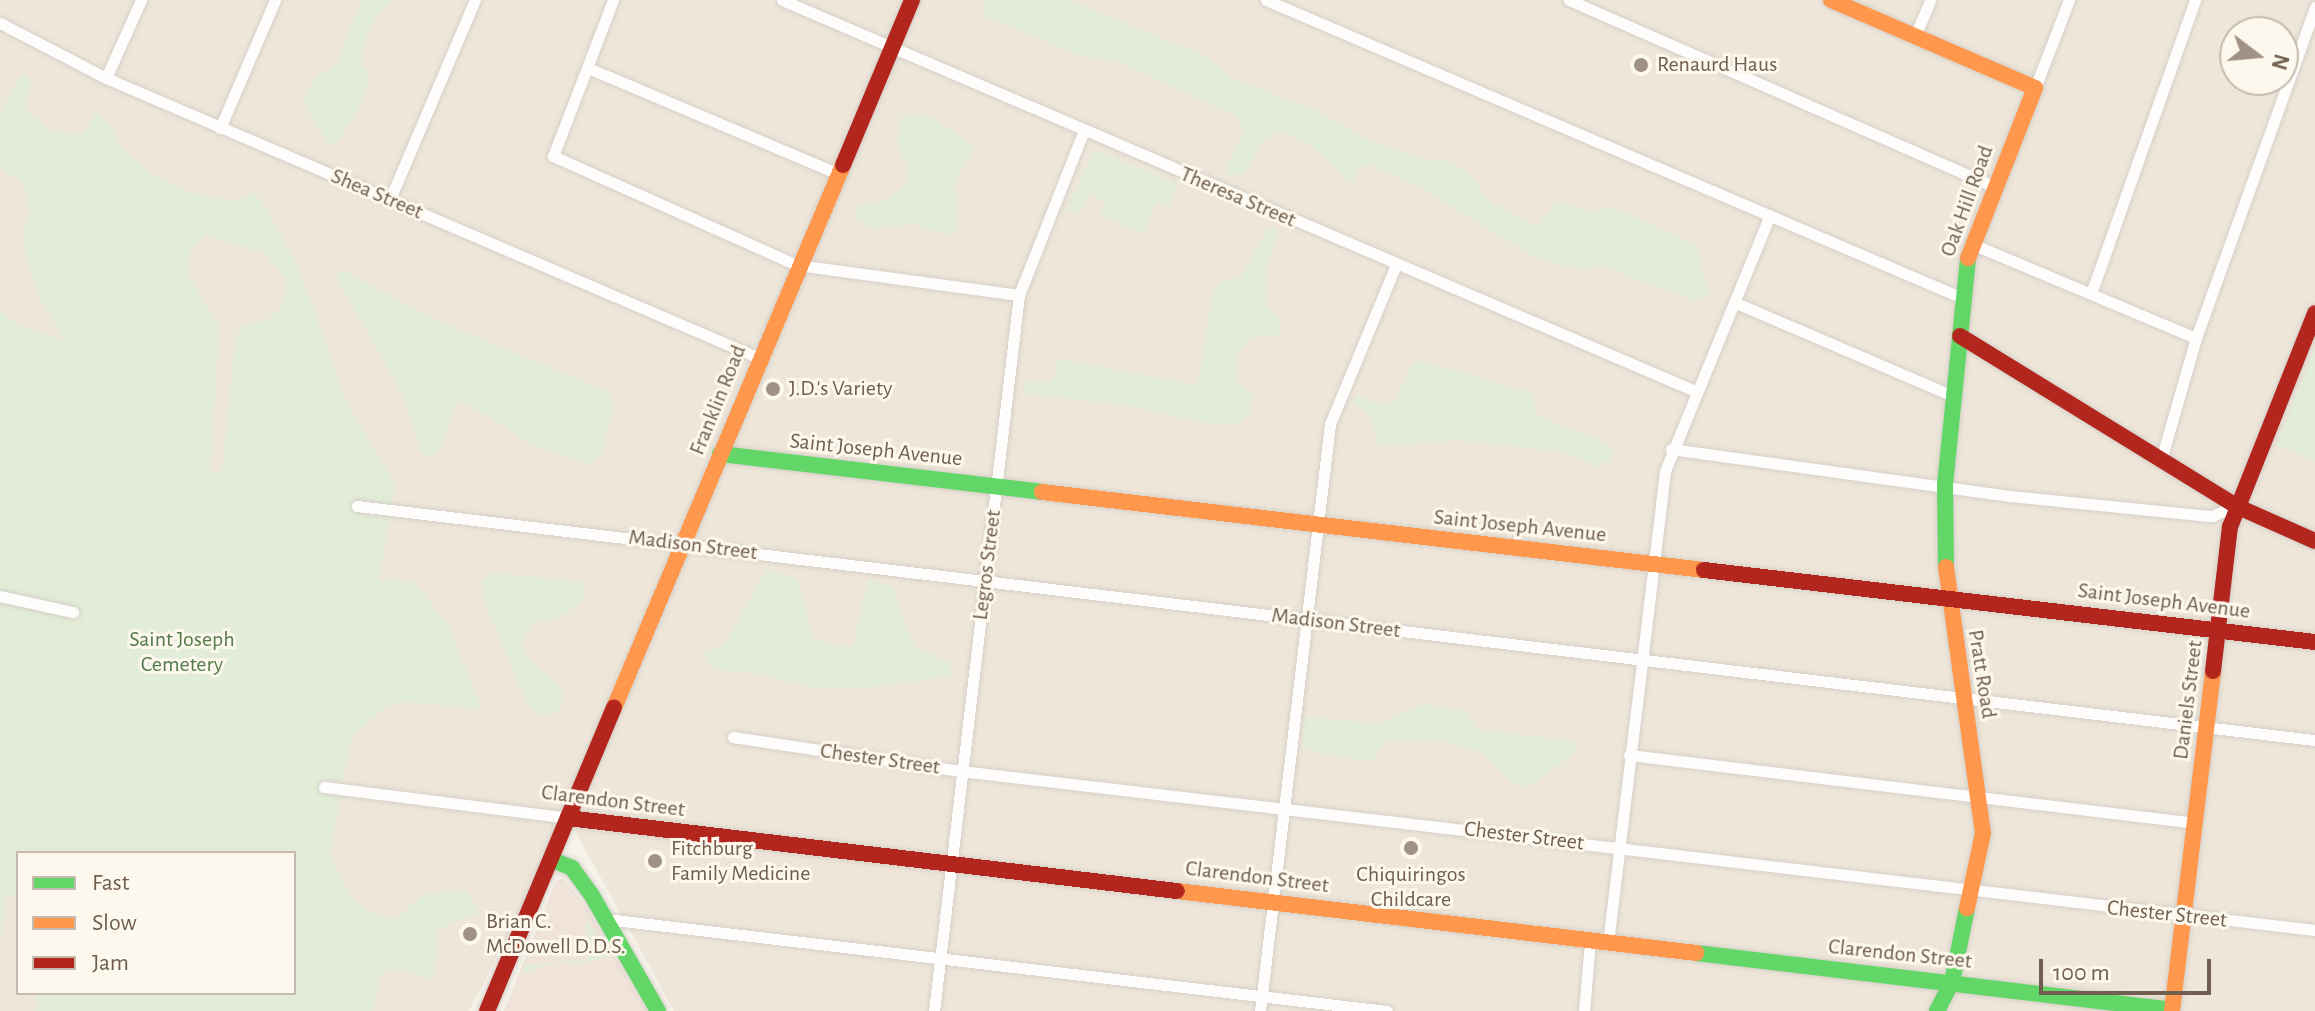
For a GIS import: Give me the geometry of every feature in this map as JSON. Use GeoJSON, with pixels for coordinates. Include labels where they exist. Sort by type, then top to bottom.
{"type":"FeatureCollection","features":[{"type":"Feature","properties":{"kind":"street"},"geometry":{"type":"LineString","coordinates":[[106,78],[141,0]]}},
{"type":"Feature","properties":{"kind":"street"},"geometry":{"type":"LineString","coordinates":[[220,128],[275,0]]}},
{"type":"Feature","properties":{"kind":"street"},"geometry":{"type":"LineString","coordinates":[[390,199],[475,0]]}},
{"type":"Feature","properties":{"kind":"street"},"geometry":{"type":"LineString","coordinates":[[613,0],[553,156],[797,265],[1019,295]]}},
{"type":"Feature","properties":{"kind":"street","name":"Theresa Street"},"geometry":{"type":"LineString","coordinates":[[782,0],[1695,391]]}},
{"type":"Feature","properties":{"kind":"street","name":"Franklin Road"},"geometry":{"type":"LineString","coordinates":[[487,1011],[553,860],[797,265],[912,0]]}},
{"type":"Feature","properties":{"kind":"street"},"geometry":{"type":"LineString","coordinates":[[1266,0],[1960,297]]}},
{"type":"Feature","properties":{"kind":"street"},"geometry":{"type":"LineString","coordinates":[[1569,0],[1995,187]]}},
{"type":"Feature","properties":{"kind":"street"},"geometry":{"type":"LineString","coordinates":[[1831,0],[2035,88],[2069,0]]}},
{"type":"Feature","properties":{"kind":"street"},"geometry":{"type":"LineString","coordinates":[[1915,36],[1930,0]]}},
{"type":"Feature","properties":{"kind":"street"},"geometry":{"type":"LineString","coordinates":[[2092,291],[2195,0]]}},
{"type":"Feature","properties":{"kind":"street"},"geometry":{"type":"LineString","coordinates":[[2161,460],[2196,338],[2315,7]]}},
{"type":"Feature","properties":{"kind":"street","name":"Shea Street"},"geometry":{"type":"LineString","coordinates":[[0,23],[106,78],[759,358]]}},
{"type":"Feature","properties":{"kind":"street"},"geometry":{"type":"LineString","coordinates":[[588,68],[837,173]]}},
{"type":"Feature","properties":{"kind":"street","name":"Oak Hill Road"},"geometry":{"type":"LineString","coordinates":[[1960,336],[1960,297],[1972,244],[2035,88]]}},
{"type":"Feature","properties":{"kind":"street","name":"Legros Street"},"geometry":{"type":"LineString","coordinates":[[934,1011],[1019,295],[1084,130]]}},
{"type":"Feature","properties":{"kind":"street"},"geometry":{"type":"LineString","coordinates":[[1608,943],[1640,660],[1671,449],[1736,303],[1769,217]]}},
{"type":"Feature","properties":{"kind":"street"},"geometry":{"type":"LineString","coordinates":[[1972,244],[2092,291],[2196,338]]}},
{"type":"Feature","properties":{"kind":"street"},"geometry":{"type":"LineString","coordinates":[[1260,1011],[1330,424],[1396,265]]}},
{"type":"Feature","properties":{"kind":"street"},"geometry":{"type":"LineString","coordinates":[[1736,303],[1951,395]]}},
{"type":"Feature","properties":{"kind":"street","name":"Daniels Street"},"geometry":{"type":"LineString","coordinates":[[2176,1011],[2184,916],[2236,506],[2315,313]]}},
{"type":"Feature","properties":{"kind":"street"},"geometry":{"type":"LineString","coordinates":[[1960,336],[2236,506],[2315,541]]}},
{"type":"Feature","properties":{"kind":"street","name":"Pratt Road"},"geometry":{"type":"LineString","coordinates":[[1937,1011],[1952,982],[1983,833],[1948,598],[1945,490],[1951,395],[1960,336]]}},
{"type":"Feature","properties":{"kind":"street"},"geometry":{"type":"LineString","coordinates":[[1671,449],[1945,490],[2212,516],[2236,506]]}},
{"type":"Feature","properties":{"kind":"street","name":"Saint Joseph Avenue"},"geometry":{"type":"LineString","coordinates":[[720,454],[2315,642]]}},
{"type":"Feature","properties":{"kind":"street","name":"Madison Street"},"geometry":{"type":"LineString","coordinates":[[357,506],[2315,740]]}},
{"type":"Feature","properties":{"kind":"street"},"geometry":{"type":"LineString","coordinates":[[0,596],[73,612]]}},
{"type":"Feature","properties":{"kind":"street","name":"Chester Street"},"geometry":{"type":"LineString","coordinates":[[733,737],[961,771],[2315,930]]}},
{"type":"Feature","properties":{"kind":"street"},"geometry":{"type":"LineString","coordinates":[[1629,755],[2196,823]]}},
{"type":"Feature","properties":{"kind":"street","name":"Clarendon Street"},"geometry":{"type":"LineString","coordinates":[[324,787],[2176,1011]]}},
{"type":"Feature","properties":{"kind":"street"},"geometry":{"type":"LineString","coordinates":[[553,860],[572,868],[606,919],[658,1011]]}},
{"type":"Feature","properties":{"kind":"street"},"geometry":{"type":"LineString","coordinates":[[606,919],[1387,1011]]}},
{"type":"Feature","properties":{"kind":"street"},"geometry":{"type":"LineString","coordinates":[[1584,1011],[1590,941]]}},
{"type":"Feature","properties":{"kind":"shaded area"},"geometry":{"type":"Polygon","coordinates":[[[0,0],[2315,0],[2315,1011],[674,1011],[569,820],[469,1011],[0,1011],[0,0]]]}},
{"type":"Feature","properties":{"kind":"shaded area"},"geometry":{"type":"Polygon","coordinates":[[[563,878],[587,908],[647,1011],[504,1011],[556,881],[563,878]]]}},
{"type":"Feature","properties":{"kind":"green space"},"geometry":{"type":"Polygon","coordinates":[[[361,0],[391,0],[368,29],[361,64],[370,75],[359,108],[338,141],[329,145],[302,101],[317,76],[337,63],[361,0]]]}},
{"type":"Feature","properties":{"kind":"green space"},"geometry":{"type":"Polygon","coordinates":[[[985,0],[1069,0],[1203,55],[1235,79],[1317,111],[1362,137],[1426,161],[1448,161],[1466,171],[1491,202],[1529,223],[1539,226],[1556,201],[1594,212],[1610,206],[1695,244],[1710,294],[1695,301],[1604,267],[1579,269],[1538,259],[1416,185],[1370,165],[1358,168],[1355,183],[1348,182],[1309,144],[1279,130],[1264,140],[1244,174],[1227,175],[1227,164],[1243,133],[1238,117],[1119,62],[1077,55],[983,15],[985,0]]]}},
{"type":"Feature","properties":{"kind":"green space","name":"Saint Joseph Cemetery"},"geometry":{"type":"Polygon","coordinates":[[[23,73],[31,82],[25,110],[52,132],[84,133],[97,112],[112,125],[116,141],[148,172],[189,192],[234,202],[254,192],[299,268],[346,401],[395,483],[379,582],[391,578],[414,583],[447,622],[482,709],[407,702],[385,707],[351,739],[330,855],[352,899],[369,912],[397,919],[423,894],[467,890],[479,912],[437,930],[435,979],[393,969],[381,974],[373,1011],[36,1011],[37,995],[296,995],[296,851],[16,851],[16,897],[7,895],[0,941],[0,310],[17,324],[65,340],[38,296],[26,257],[23,236],[29,210],[23,183],[0,168],[0,112],[23,73]],[[206,236],[189,254],[189,277],[219,325],[211,472],[222,473],[235,340],[242,326],[269,319],[282,306],[286,282],[266,253],[206,236]]]}},
{"type":"Feature","properties":{"kind":"green space"},"geometry":{"type":"Polygon","coordinates":[[[910,113],[933,118],[974,147],[955,183],[959,229],[949,236],[913,224],[872,229],[854,219],[857,205],[882,201],[906,185],[908,167],[897,144],[900,119],[910,113]]]}},
{"type":"Feature","properties":{"kind":"green space"},"geometry":{"type":"Polygon","coordinates":[[[1095,150],[1178,184],[1168,207],[1156,202],[1145,234],[1102,216],[1104,201],[1089,194],[1080,213],[1066,209],[1095,150]]]}},
{"type":"Feature","properties":{"kind":"green space"},"geometry":{"type":"Polygon","coordinates":[[[1276,227],[1279,234],[1266,270],[1266,304],[1281,322],[1281,335],[1250,337],[1236,355],[1236,380],[1253,395],[1250,412],[1240,424],[1210,424],[1124,405],[1023,394],[1025,381],[1053,382],[1058,359],[1198,385],[1212,296],[1221,281],[1240,278],[1267,229],[1276,227]]]}},
{"type":"Feature","properties":{"kind":"green space"},"geometry":{"type":"Polygon","coordinates":[[[342,269],[425,315],[608,392],[615,405],[601,454],[590,464],[534,446],[464,402],[455,404],[443,446],[430,457],[421,451],[399,388],[336,277],[342,269]]]}},
{"type":"Feature","properties":{"kind":"green space"},"geometry":{"type":"Polygon","coordinates":[[[2315,348],[2315,460],[2276,446],[2315,348]]]}},
{"type":"Feature","properties":{"kind":"green space"},"geometry":{"type":"Polygon","coordinates":[[[1424,361],[1531,393],[1538,416],[1604,442],[1614,449],[1610,460],[1597,466],[1562,452],[1457,440],[1378,447],[1370,415],[1351,401],[1358,395],[1376,403],[1395,401],[1412,363],[1424,361]]]}},
{"type":"Feature","properties":{"kind":"green space"},"geometry":{"type":"Polygon","coordinates":[[[767,569],[797,578],[814,638],[841,647],[853,646],[868,579],[892,586],[914,646],[950,663],[952,676],[861,689],[808,687],[766,675],[712,669],[703,654],[725,644],[767,569]]]}},
{"type":"Feature","properties":{"kind":"green space"},"geometry":{"type":"Polygon","coordinates":[[[494,573],[585,582],[583,601],[562,616],[532,624],[523,638],[525,655],[563,690],[559,712],[542,716],[528,707],[484,600],[481,581],[494,573]]]}},
{"type":"Feature","properties":{"kind":"green space"},"geometry":{"type":"Polygon","coordinates":[[[1423,704],[1467,712],[1477,729],[1564,740],[1576,744],[1577,751],[1530,786],[1517,786],[1482,752],[1442,741],[1386,742],[1372,762],[1301,749],[1305,717],[1380,723],[1423,704]]]}},
{"type":"Feature","properties":{"kind":"green space"},"geometry":{"type":"Polygon","coordinates":[[[588,921],[602,945],[610,947],[606,957],[582,964],[553,963],[521,975],[525,965],[586,960],[593,946],[585,929],[588,921]]]}},
{"type":"Feature","properties":{"kind":"traffic: fast"},"geometry":{"type":"LineString","coordinates":[[1946,567],[1945,485],[1968,258]]}},
{"type":"Feature","properties":{"kind":"traffic: fast"},"geometry":{"type":"LineString","coordinates":[[720,454],[1042,492]]}},
{"type":"Feature","properties":{"kind":"traffic: fast"},"geometry":{"type":"LineString","coordinates":[[553,860],[572,868],[591,894],[658,1011]]}},
{"type":"Feature","properties":{"kind":"traffic: fast"},"geometry":{"type":"LineString","coordinates":[[1937,1011],[1952,982],[1967,908]]}},
{"type":"Feature","properties":{"kind":"traffic: fast"},"geometry":{"type":"LineString","coordinates":[[1696,953],[2172,1010]]}},
{"type":"Feature","properties":{"kind":"traffic: slow"},"geometry":{"type":"LineString","coordinates":[[1831,0],[2035,88],[1968,258]]}},
{"type":"Feature","properties":{"kind":"traffic: slow"},"geometry":{"type":"LineString","coordinates":[[614,708],[843,165]]}},
{"type":"Feature","properties":{"kind":"traffic: slow"},"geometry":{"type":"LineString","coordinates":[[1042,492],[1704,570]]}},
{"type":"Feature","properties":{"kind":"traffic: slow"},"geometry":{"type":"LineString","coordinates":[[1946,567],[1983,833],[1967,908]]}},
{"type":"Feature","properties":{"kind":"traffic: slow"},"geometry":{"type":"LineString","coordinates":[[2172,1011],[2213,671]]}},
{"type":"Feature","properties":{"kind":"traffic: slow"},"geometry":{"type":"LineString","coordinates":[[1177,891],[1696,953]]}},
{"type":"Feature","properties":{"kind":"traffic: jam"},"geometry":{"type":"LineString","coordinates":[[843,165],[912,0]]}},
{"type":"Feature","properties":{"kind":"traffic: jam"},"geometry":{"type":"LineString","coordinates":[[2213,671],[2230,527],[2315,313]]}},
{"type":"Feature","properties":{"kind":"traffic: jam"},"geometry":{"type":"LineString","coordinates":[[1960,336],[2236,506],[2315,541]]}},
{"type":"Feature","properties":{"kind":"traffic: jam"},"geometry":{"type":"LineString","coordinates":[[1704,570],[2315,642]]}},
{"type":"Feature","properties":{"kind":"traffic: jam"},"geometry":{"type":"LineString","coordinates":[[487,1011],[614,708]]}},
{"type":"Feature","properties":{"kind":"traffic: jam"},"geometry":{"type":"LineString","coordinates":[[568,818],[1177,891]]}},
{"type":"Feature","properties":{"kind":"place","name":"Renaurd Haus"},"geometry":{"type":"Point","coordinates":[1641,65]}},
{"type":"Feature","properties":{"kind":"place","name":"J.D.'s Variety"},"geometry":{"type":"Point","coordinates":[773,389]}},
{"type":"Feature","properties":{"kind":"place","name":"Chiquiringos Childcare"},"geometry":{"type":"Point","coordinates":[1411,848]}},
{"type":"Feature","properties":{"kind":"place","name":"Fitchburg Family Medicine"},"geometry":{"type":"Point","coordinates":[655,861]}},
{"type":"Feature","properties":{"kind":"place","name":"Brian C. McDowell D.D.S."},"geometry":{"type":"Point","coordinates":[470,934]}}]}
